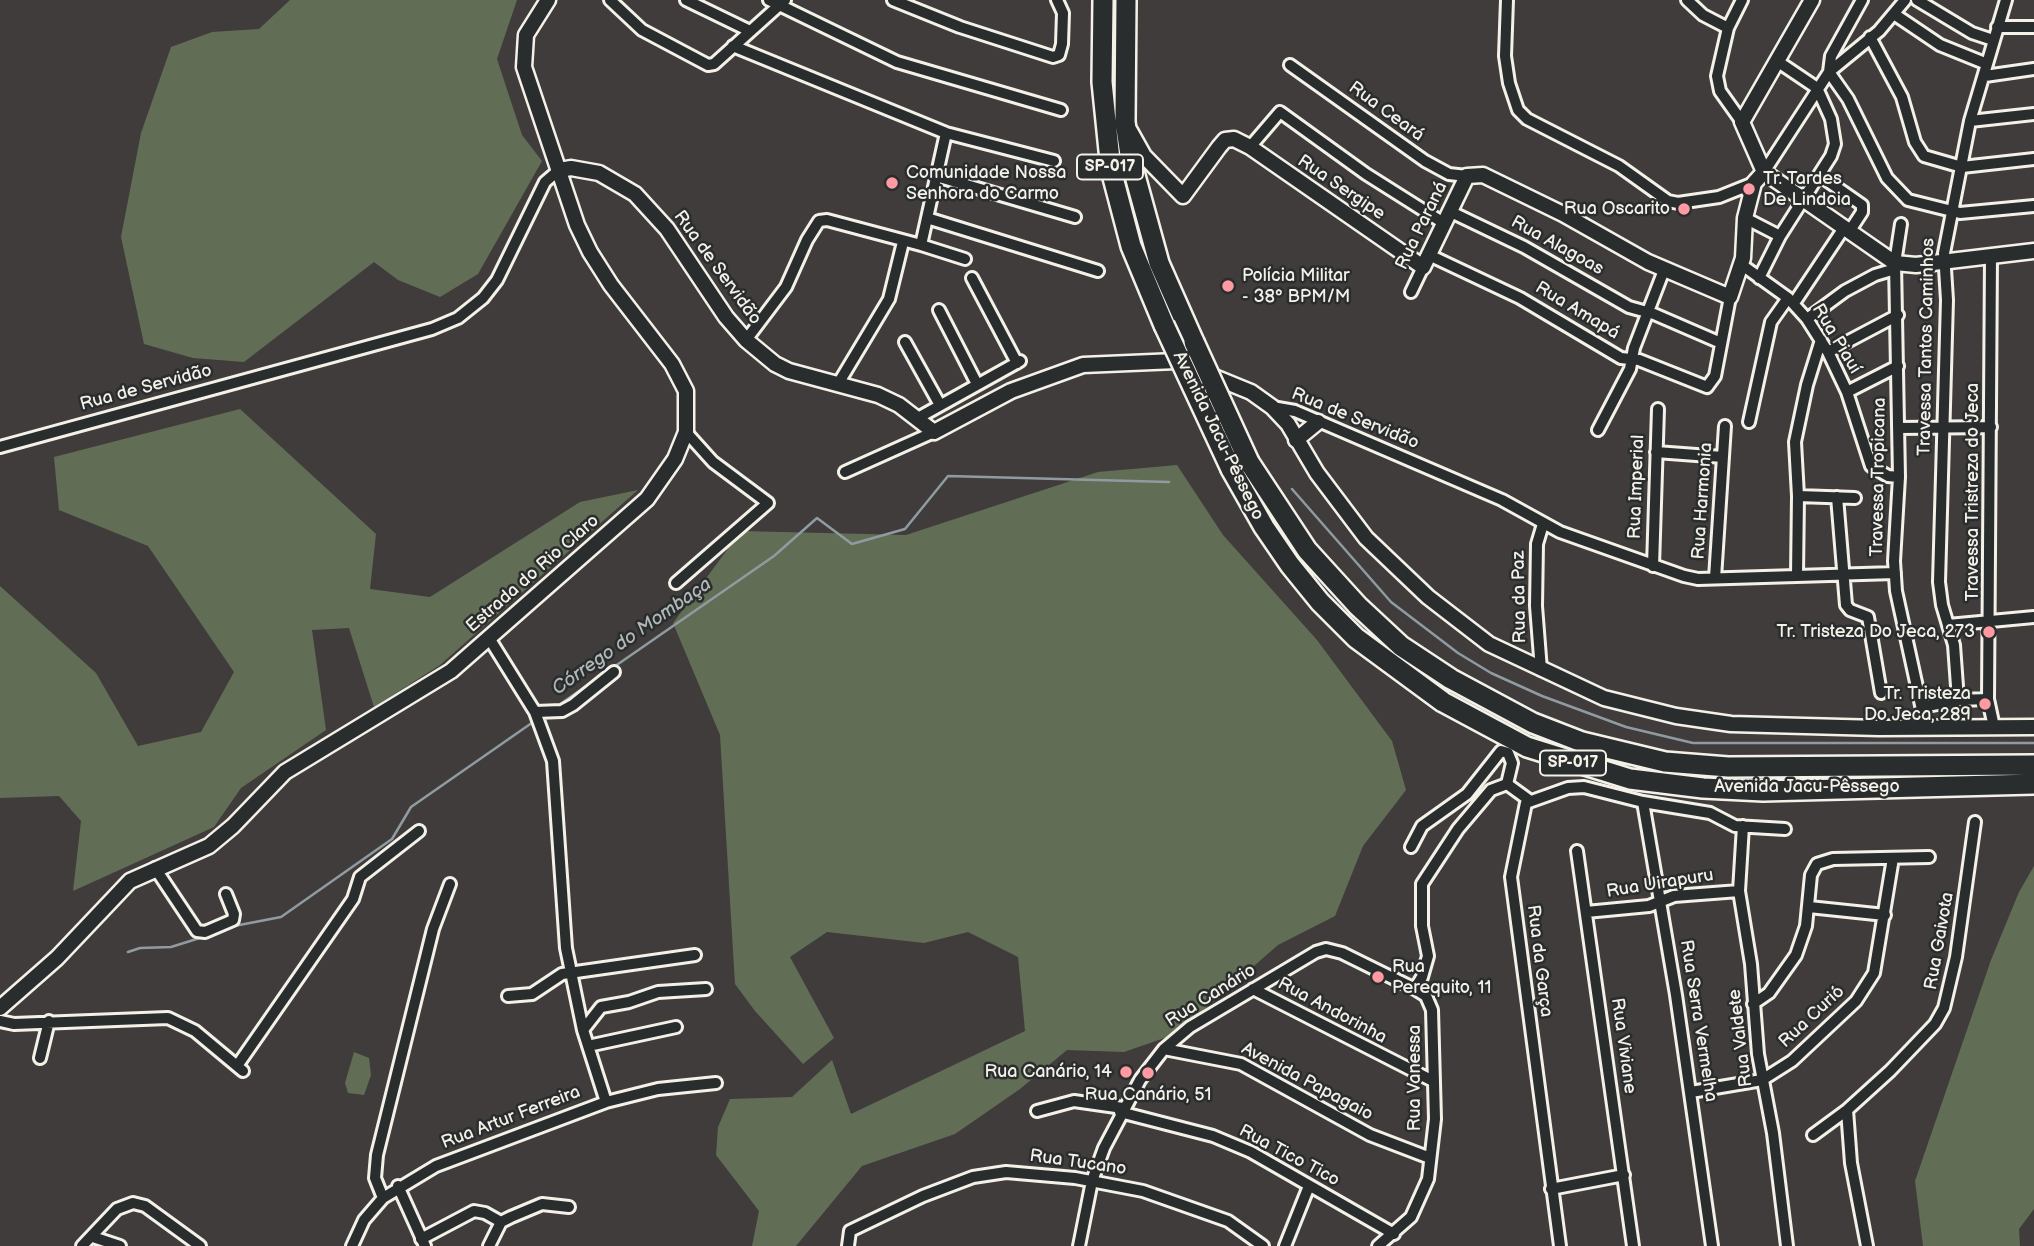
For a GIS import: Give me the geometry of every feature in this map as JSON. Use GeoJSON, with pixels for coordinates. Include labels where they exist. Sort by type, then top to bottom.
{"type":"FeatureCollection","features":[{"type":"Feature","properties":{"kind":"highway","name":"Avenida Jacu-Pêssego"},"geometry":{"type":"LineString","coordinates":[[1103,0],[1102,82],[1111,170],[1131,246],[1164,325],[1240,465],[1307,550],[1357,606],[1401,646],[1463,685],[1533,723],[1582,742],[1665,762],[1728,767],[2034,765]]}},
{"type":"Feature","properties":{"kind":"highway","name":"Avenida Jacu-Pêssego"},"geometry":{"type":"LineString","coordinates":[[1126,0],[1125,121],[1139,199],[1158,263],[1194,342],[1264,527],[1320,602],[1356,638],[1400,672],[1485,726],[1527,747],[1581,766],[1630,779],[1763,791],[2034,784]]}},
{"type":"Feature","properties":{"kind":"main road","name":"Estrada do Rio Claro"},"geometry":{"type":"LineString","coordinates":[[0,1008],[57,958],[122,887],[155,868],[221,838],[285,772],[433,684],[647,499],[669,470],[686,432],[688,405],[681,379],[590,252],[559,170],[524,60],[526,35],[548,0]]}},
{"type":"Feature","properties":{"kind":"main road"},"geometry":{"type":"LineString","coordinates":[[1466,176],[1483,174],[1505,184],[1664,270],[1730,297],[1742,265],[1745,218],[1759,178],[1742,122],[1812,0]]}},
{"type":"Feature","properties":{"kind":"main road"},"geometry":{"type":"LineString","coordinates":[[1125,121],[1144,156],[1183,196],[1225,140],[1244,144]]}},
{"type":"Feature","properties":{"kind":"main road","name":"Rua Sergipe"},"geometry":{"type":"LineString","coordinates":[[1244,144],[1426,261]]}},
{"type":"Feature","properties":{"kind":"main road","name":"Rua de Servidão"},"geometry":{"type":"LineString","coordinates":[[559,170],[571,168],[600,173],[635,194],[667,229],[726,317],[746,340],[775,364],[789,371],[878,394],[899,405],[934,432],[1011,391],[1083,365],[1176,361],[1251,392],[1272,407]]}},
{"type":"Feature","properties":{"kind":"main road"},"geometry":{"type":"LineString","coordinates":[[1139,199],[1145,181],[1160,174]]}},
{"type":"Feature","properties":{"kind":"main road","name":"Rua Paraná"},"geometry":{"type":"LineString","coordinates":[[1426,261],[1466,176]]}},
{"type":"Feature","properties":{"kind":"main road"},"geometry":{"type":"LineString","coordinates":[[1759,178],[1805,200],[1895,266],[2034,251]]}},
{"type":"Feature","properties":{"kind":"main road"},"geometry":{"type":"LineString","coordinates":[[1272,407],[1288,424],[1296,440],[1366,538],[1427,597],[1489,644],[1604,698],[1676,716],[1731,724],[2034,727]]}},
{"type":"Feature","properties":{"kind":"main road"},"geometry":{"type":"LineString","coordinates":[[1296,440],[1318,422]]}},
{"type":"Feature","properties":{"kind":"street"},"geometry":{"type":"LineString","coordinates":[[610,0],[642,30],[705,65],[714,64],[778,2],[897,62],[1062,110]]}},
{"type":"Feature","properties":{"kind":"street"},"geometry":{"type":"LineString","coordinates":[[686,0],[750,31]]}},
{"type":"Feature","properties":{"kind":"street"},"geometry":{"type":"LineString","coordinates":[[893,0],[960,27],[1056,57],[1060,52],[1063,13],[1057,0]]}},
{"type":"Feature","properties":{"kind":"street"},"geometry":{"type":"LineString","coordinates":[[1507,0],[1505,56],[1509,83],[1518,110],[1527,119],[1619,166],[1668,201],[1678,203],[1719,197],[1759,178],[1792,132],[1829,72],[1895,14],[1905,0]]}},
{"type":"Feature","properties":{"kind":"street"},"geometry":{"type":"LineString","coordinates":[[1687,0],[1703,15],[1728,28]]}},
{"type":"Feature","properties":{"kind":"street"},"geometry":{"type":"LineString","coordinates":[[1742,0],[1721,49],[1717,84],[1742,122]]}},
{"type":"Feature","properties":{"kind":"street"},"geometry":{"type":"LineString","coordinates":[[1862,0],[1831,56],[1829,72],[1848,99],[1895,188],[1912,202],[1951,212],[2034,206]]}},
{"type":"Feature","properties":{"kind":"street"},"geometry":{"type":"LineString","coordinates":[[1917,0],[1972,33],[1993,40]]}},
{"type":"Feature","properties":{"kind":"street","name":"Travessa Tantos Caminhos"},"geometry":{"type":"LineString","coordinates":[[1958,700],[1956,659],[1939,582],[1947,300],[1944,262],[1951,212],[1970,121],[2006,0]]}},
{"type":"Feature","properties":{"kind":"street"},"geometry":{"type":"LineString","coordinates":[[1895,14],[1940,45],[1986,70],[2034,69]]}},
{"type":"Feature","properties":{"kind":"street"},"geometry":{"type":"LineString","coordinates":[[1997,27],[2034,27]]}},
{"type":"Feature","properties":{"kind":"street"},"geometry":{"type":"LineString","coordinates":[[1870,37],[1902,97],[1919,150],[1934,160],[1962,166],[2034,159]]}},
{"type":"Feature","properties":{"kind":"street"},"geometry":{"type":"LineString","coordinates":[[733,46],[946,133],[1054,161]]}},
{"type":"Feature","properties":{"kind":"street"},"geometry":{"type":"LineString","coordinates":[[1759,278],[1780,236],[1805,200],[1833,150],[1835,137],[1817,88],[1777,61]]}},
{"type":"Feature","properties":{"kind":"street","name":"Rua Ceará"},"geometry":{"type":"LineString","coordinates":[[1290,65],[1425,161],[1449,174],[1466,176]]}},
{"type":"Feature","properties":{"kind":"street","name":"Rua Alagoas"},"geometry":{"type":"LineString","coordinates":[[1244,144],[1277,112],[1282,113],[1366,174],[1446,217],[1478,223],[1629,307],[1721,343]]}},
{"type":"Feature","properties":{"kind":"street"},"geometry":{"type":"LineString","coordinates":[[1970,121],[2034,114]]}},
{"type":"Feature","properties":{"kind":"street"},"geometry":{"type":"LineString","coordinates":[[921,245],[946,133]]}},
{"type":"Feature","properties":{"kind":"street","name":"Rua de Servidão"},"geometry":{"type":"LineString","coordinates":[[0,447],[432,329],[458,318],[483,298],[497,280],[545,182],[559,170]]}},
{"type":"Feature","properties":{"kind":"street"},"geometry":{"type":"LineString","coordinates":[[1749,422],[1771,322],[1862,212],[1862,205],[1819,175]]}},
{"type":"Feature","properties":{"kind":"street"},"geometry":{"type":"LineString","coordinates":[[936,176],[1075,217]]}},
{"type":"Feature","properties":{"kind":"street"},"geometry":{"type":"LineString","coordinates":[[927,218],[1098,271]]}},
{"type":"Feature","properties":{"kind":"street"},"geometry":{"type":"LineString","coordinates":[[1745,218],[1780,236]]}},
{"type":"Feature","properties":{"kind":"street"},"geometry":{"type":"LineString","coordinates":[[746,340],[786,286],[807,240],[820,221],[827,220],[965,259]]}},
{"type":"Feature","properties":{"kind":"street","name":"Travessa Tropicana"},"geometry":{"type":"LineString","coordinates":[[1901,224],[1895,266],[1899,428],[1895,573],[1926,728]]}},
{"type":"Feature","properties":{"kind":"street"},"geometry":{"type":"LineString","coordinates":[[838,384],[889,299],[903,242]]}},
{"type":"Feature","properties":{"kind":"street","name":"Travessa Tristreza do Jeca"},"geometry":{"type":"LineString","coordinates":[[1991,257],[1988,699],[1994,727]]}},
{"type":"Feature","properties":{"kind":"street","name":"Rua Paraná"},"geometry":{"type":"LineString","coordinates":[[1411,292],[1426,261]]}},
{"type":"Feature","properties":{"kind":"street","name":"Rua Amapá"},"geometry":{"type":"LineString","coordinates":[[1426,261],[1520,298],[1621,358],[1632,359],[1709,387],[1715,376],[1721,343]]}},
{"type":"Feature","properties":{"kind":"street","name":"Rua Piauí"},"geometry":{"type":"LineString","coordinates":[[1742,265],[1791,300],[1807,319],[1828,352],[1847,392],[1871,466],[1888,476],[1899,477]]}},
{"type":"Feature","properties":{"kind":"street"},"geometry":{"type":"LineString","coordinates":[[1807,319],[1844,291],[1895,266]]}},
{"type":"Feature","properties":{"kind":"street"},"geometry":{"type":"LineString","coordinates":[[1598,430],[1632,359],[1646,313],[1664,270]]}},
{"type":"Feature","properties":{"kind":"street"},"geometry":{"type":"LineString","coordinates":[[916,419],[1019,362],[972,278]]}},
{"type":"Feature","properties":{"kind":"street"},"geometry":{"type":"LineString","coordinates":[[1721,343],[1730,297]]}},
{"type":"Feature","properties":{"kind":"street"},"geometry":{"type":"LineString","coordinates":[[939,310],[977,384]]}},
{"type":"Feature","properties":{"kind":"street"},"geometry":{"type":"LineString","coordinates":[[1828,352],[1898,315]]}},
{"type":"Feature","properties":{"kind":"street"},"geometry":{"type":"LineString","coordinates":[[1797,575],[1798,496],[1795,442],[1807,385],[1821,340]]}},
{"type":"Feature","properties":{"kind":"street"},"geometry":{"type":"LineString","coordinates":[[905,341],[940,405]]}},
{"type":"Feature","properties":{"kind":"street"},"geometry":{"type":"LineString","coordinates":[[1847,392],[1898,366]]}},
{"type":"Feature","properties":{"kind":"street","name":"Rua de Servidão"},"geometry":{"type":"LineString","coordinates":[[1272,407],[1295,411],[1520,507],[1543,524],[1653,566],[1698,579],[1895,573]]}},
{"type":"Feature","properties":{"kind":"street","name":"Rua Imperial"},"geometry":{"type":"LineString","coordinates":[[1653,566],[1658,409]]}},
{"type":"Feature","properties":{"kind":"street","name":"Rua Harmonia"},"geometry":{"type":"LineString","coordinates":[[1715,578],[1725,426]]}},
{"type":"Feature","properties":{"kind":"street"},"geometry":{"type":"LineString","coordinates":[[1899,428],[1991,427]]}},
{"type":"Feature","properties":{"kind":"street"},"geometry":{"type":"LineString","coordinates":[[676,583],[768,503],[713,462],[686,432]]}},
{"type":"Feature","properties":{"kind":"street"},"geometry":{"type":"LineString","coordinates":[[845,472],[934,432]]}},
{"type":"Feature","properties":{"kind":"street"},"geometry":{"type":"LineString","coordinates":[[1656,452],[1723,457]]}},
{"type":"Feature","properties":{"kind":"street"},"geometry":{"type":"LineString","coordinates":[[1798,496],[1855,498]]}},
{"type":"Feature","properties":{"kind":"street"},"geometry":{"type":"LineString","coordinates":[[1837,497],[1846,605],[1850,610],[1868,617],[1881,693]]}},
{"type":"Feature","properties":{"kind":"street","name":"Rua da Paz"},"geometry":{"type":"LineString","coordinates":[[1541,670],[1536,606],[1537,544],[1543,524]]}},
{"type":"Feature","properties":{"kind":"street"},"geometry":{"type":"LineString","coordinates":[[1948,625],[2034,617]]}},
{"type":"Feature","properties":{"kind":"street"},"geometry":{"type":"LineString","coordinates":[[489,638],[535,712],[553,761],[564,925],[571,974],[583,1030],[606,1102]]}},
{"type":"Feature","properties":{"kind":"street"},"geometry":{"type":"LineString","coordinates":[[535,712],[562,711],[614,672]]}},
{"type":"Feature","properties":{"kind":"street"},"geometry":{"type":"LineString","coordinates":[[1922,708],[1958,700],[1988,699]]}},
{"type":"Feature","properties":{"kind":"street"},"geometry":{"type":"LineString","coordinates":[[1411,848],[1420,829],[1466,794],[1501,751],[1508,753],[1512,763],[1507,784]]}},
{"type":"Feature","properties":{"kind":"street"},"geometry":{"type":"LineString","coordinates":[[1576,786],[1581,766]]}},
{"type":"Feature","properties":{"kind":"street"},"geometry":{"type":"LineString","coordinates":[[1507,784],[1529,800],[1576,786],[1643,802],[1710,813],[1743,826],[1785,829]]}},
{"type":"Feature","properties":{"kind":"street"},"geometry":{"type":"LineString","coordinates":[[1415,989],[1428,956],[1422,926],[1422,884],[1482,799],[1491,790],[1507,784]]}},
{"type":"Feature","properties":{"kind":"street","name":"Rua da Garça"},"geometry":{"type":"LineString","coordinates":[[1529,800],[1520,817],[1511,877],[1560,1246]]}},
{"type":"Feature","properties":{"kind":"street","name":"Rua Serra Vermelha"},"geometry":{"type":"LineString","coordinates":[[1643,802],[1691,1092],[1712,1246]]}},
{"type":"Feature","properties":{"kind":"street","name":"Rua Gaivota"},"geometry":{"type":"LineString","coordinates":[[1814,1135],[1847,1110],[1918,1043],[1944,1008],[1956,957],[1975,822]]}},
{"type":"Feature","properties":{"kind":"street","name":"Rua Valdete"},"geometry":{"type":"LineString","coordinates":[[1743,826],[1739,891],[1751,964],[1762,1080],[1773,1133],[1787,1246]]}},
{"type":"Feature","properties":{"kind":"street"},"geometry":{"type":"LineString","coordinates":[[0,1021],[13,1024],[150,1016],[179,1021],[240,1068],[353,899],[360,877],[419,831]]}},
{"type":"Feature","properties":{"kind":"street","name":"Rua Viviane"},"geometry":{"type":"LineString","coordinates":[[1577,851],[1633,1246]]}},
{"type":"Feature","properties":{"kind":"street"},"geometry":{"type":"LineString","coordinates":[[1753,1003],[1769,993],[1789,968],[1801,943],[1814,866],[1833,859],[1929,857]]}},
{"type":"Feature","properties":{"kind":"street","name":"Rua Curió"},"geometry":{"type":"LineString","coordinates":[[1691,1092],[1762,1080],[1792,1061],[1828,1031],[1867,988],[1877,959],[1893,858]]}},
{"type":"Feature","properties":{"kind":"street"},"geometry":{"type":"LineString","coordinates":[[155,868],[197,931],[205,932],[233,920],[234,914],[226,894]]}},
{"type":"Feature","properties":{"kind":"street"},"geometry":{"type":"LineString","coordinates":[[383,1198],[375,1178],[377,1155],[433,929],[450,884]]}},
{"type":"Feature","properties":{"kind":"street","name":"Rua Uirapuru"},"geometry":{"type":"LineString","coordinates":[[1586,912],[1649,906],[1674,896],[1739,891]]}},
{"type":"Feature","properties":{"kind":"street"},"geometry":{"type":"LineString","coordinates":[[1809,907],[1885,915]]}},
{"type":"Feature","properties":{"kind":"street","name":"Rua Canário"},"geometry":{"type":"LineString","coordinates":[[1079,1246],[1092,1181],[1121,1110],[1164,1049],[1190,1027],[1321,950],[1342,953],[1415,989]]}},
{"type":"Feature","properties":{"kind":"street"},"geometry":{"type":"LineString","coordinates":[[508,996],[532,994],[562,974],[695,955]]}},
{"type":"Feature","properties":{"kind":"street"},"geometry":{"type":"LineString","coordinates":[[583,1030],[601,1007],[629,1002],[658,992],[706,989]]}},
{"type":"Feature","properties":{"kind":"street","name":"Rua Andorinha"},"geometry":{"type":"LineString","coordinates":[[1253,989],[1433,1081]]}},
{"type":"Feature","properties":{"kind":"street","name":"Rua Vanessa"},"geometry":{"type":"LineString","coordinates":[[1378,1246],[1411,1217],[1424,1192],[1430,1158],[1435,1119],[1433,1018],[1426,996],[1415,989]]}},
{"type":"Feature","properties":{"kind":"street"},"geometry":{"type":"LineString","coordinates":[[40,1058],[49,1021]]}},
{"type":"Feature","properties":{"kind":"street"},"geometry":{"type":"LineString","coordinates":[[588,1046],[676,1027]]}},
{"type":"Feature","properties":{"kind":"street","name":"Avenida Papagaio"},"geometry":{"type":"LineString","coordinates":[[1164,1049],[1241,1064],[1370,1135],[1430,1158]]}},
{"type":"Feature","properties":{"kind":"street","name":"Rua Artur Ferreira"},"geometry":{"type":"LineString","coordinates":[[352,1246],[364,1220],[383,1198],[398,1186],[471,1150],[606,1102],[658,1089],[716,1083]]}},
{"type":"Feature","properties":{"kind":"street","name":"Rua Tico Tico"},"geometry":{"type":"LineString","coordinates":[[1037,1111],[1074,1101],[1121,1110],[1231,1143],[1277,1165],[1394,1234]]}},
{"type":"Feature","properties":{"kind":"street"},"geometry":{"type":"LineString","coordinates":[[1847,1110],[1851,1163],[1867,1246]]}},
{"type":"Feature","properties":{"kind":"street","name":"Rua Tucano"},"geometry":{"type":"LineString","coordinates":[[848,1241],[850,1231],[923,1196],[973,1177],[1027,1172],[1143,1191],[1228,1222],[1263,1246]]}},
{"type":"Feature","properties":{"kind":"street"},"geometry":{"type":"LineString","coordinates":[[1551,1189],[1624,1175]]}},
{"type":"Feature","properties":{"kind":"street"},"geometry":{"type":"LineString","coordinates":[[398,1186],[423,1242],[474,1211],[485,1213],[501,1222]]}},
{"type":"Feature","properties":{"kind":"street"},"geometry":{"type":"LineString","coordinates":[[1285,1246],[1309,1186]]}},
{"type":"Feature","properties":{"kind":"street"},"geometry":{"type":"LineString","coordinates":[[87,1243],[117,1209],[133,1203],[145,1206],[200,1246]]}},
{"type":"Feature","properties":{"kind":"street"},"geometry":{"type":"LineString","coordinates":[[489,1246],[501,1222],[542,1204],[569,1207]]}},
{"type":"Feature","properties":{"kind":"street"},"geometry":{"type":"LineString","coordinates":[[87,1243],[120,1246]]}},
{"type":"Feature","properties":{"kind":"green space"},"geometry":{"type":"Polygon","coordinates":[[[290,0],[517,0],[497,59],[522,135],[542,161],[478,274],[440,297],[398,280],[374,262],[244,362],[193,358],[144,344],[121,237],[141,133],[171,47],[212,32],[259,29],[290,0]]]}},
{"type":"Feature","properties":{"kind":"green space"},"geometry":{"type":"Polygon","coordinates":[[[240,409],[376,534],[370,589],[430,597],[580,502],[638,490],[440,665],[374,707],[349,628],[312,630],[326,730],[241,788],[214,827],[73,891],[81,821],[59,796],[0,798],[0,586],[96,673],[138,746],[201,732],[234,672],[148,546],[59,510],[54,457],[240,409]]]}},
{"type":"Feature","properties":{"kind":"green space"},"geometry":{"type":"Polygon","coordinates":[[[1177,465],[1223,535],[1317,640],[1392,741],[1406,790],[1363,846],[1335,916],[1278,945],[1176,1034],[1124,1052],[1067,1050],[1020,1089],[955,1134],[862,1166],[796,1246],[752,1246],[759,1211],[716,1155],[718,1127],[730,1099],[792,1097],[832,1060],[851,1114],[1025,1031],[1018,957],[968,932],[924,943],[827,932],[790,957],[834,1038],[803,1064],[755,1011],[735,984],[720,735],[673,623],[741,531],[906,535],[1098,472],[1177,465]]]}},
{"type":"Feature","properties":{"kind":"green space"},"geometry":{"type":"Polygon","coordinates":[[[2034,866],[2034,1209],[2019,1229],[2020,1246],[1923,1246],[1915,1181],[1991,960],[2019,892],[2034,866]]]}},
{"type":"Feature","properties":{"kind":"green space"},"geometry":{"type":"Polygon","coordinates":[[[354,1052],[369,1058],[371,1075],[364,1095],[348,1093],[345,1083],[354,1052]]]}},
{"type":"Feature","properties":{"kind":"waterway","name":"Córrego do Mombaça"},"geometry":{"type":"LineString","coordinates":[[611,669],[774,556],[817,518],[852,544],[905,529],[948,476],[1169,482]]}},
{"type":"Feature","properties":{"kind":"waterway"},"geometry":{"type":"LineString","coordinates":[[1292,489],[1391,602],[1458,653],[1491,673],[1542,696],[1626,727],[1693,743],[2034,743]]}},
{"type":"Feature","properties":{"kind":"waterway","name":"Córrego do Mombaça"},"geometry":{"type":"LineString","coordinates":[[556,707],[602,675]]}},
{"type":"Feature","properties":{"kind":"waterway","name":"Córrego do Mombaça"},"geometry":{"type":"LineString","coordinates":[[229,927],[281,917],[392,839],[411,807],[536,720]]}},
{"type":"Feature","properties":{"kind":"waterway","name":"Córrego do Mombaça"},"geometry":{"type":"LineString","coordinates":[[128,952],[140,948],[171,947],[203,937]]}},
{"type":"Feature","properties":{"kind":"place","name":"Comunidade Nossa Senhora do Carmo"},"geometry":{"type":"Point","coordinates":[892,183]}},
{"type":"Feature","properties":{"kind":"place","name":"Tr. Tardes De Lindoia"},"geometry":{"type":"Point","coordinates":[1749,189]}},
{"type":"Feature","properties":{"kind":"place","name":"Rua Oscarito"},"geometry":{"type":"Point","coordinates":[1684,209]}},
{"type":"Feature","properties":{"kind":"place","name":"Polícia Militar - 38º BPM/M"},"geometry":{"type":"Point","coordinates":[1228,286]}},
{"type":"Feature","properties":{"kind":"place","name":"Tr. Tristeza Do Jeca, 273"},"geometry":{"type":"Point","coordinates":[1989,632]}},
{"type":"Feature","properties":{"kind":"place","name":"Tr. Tristeza Do Jeca, 289"},"geometry":{"type":"Point","coordinates":[1985,704]}},
{"type":"Feature","properties":{"kind":"place","name":"Rua Perequito, 11"},"geometry":{"type":"Point","coordinates":[1378,977]}},
{"type":"Feature","properties":{"kind":"place","name":"Rua Canário, 14"},"geometry":{"type":"Point","coordinates":[1126,1072]}},
{"type":"Feature","properties":{"kind":"place","name":"Rua Canário, 51"},"geometry":{"type":"Point","coordinates":[1148,1073]}}]}
